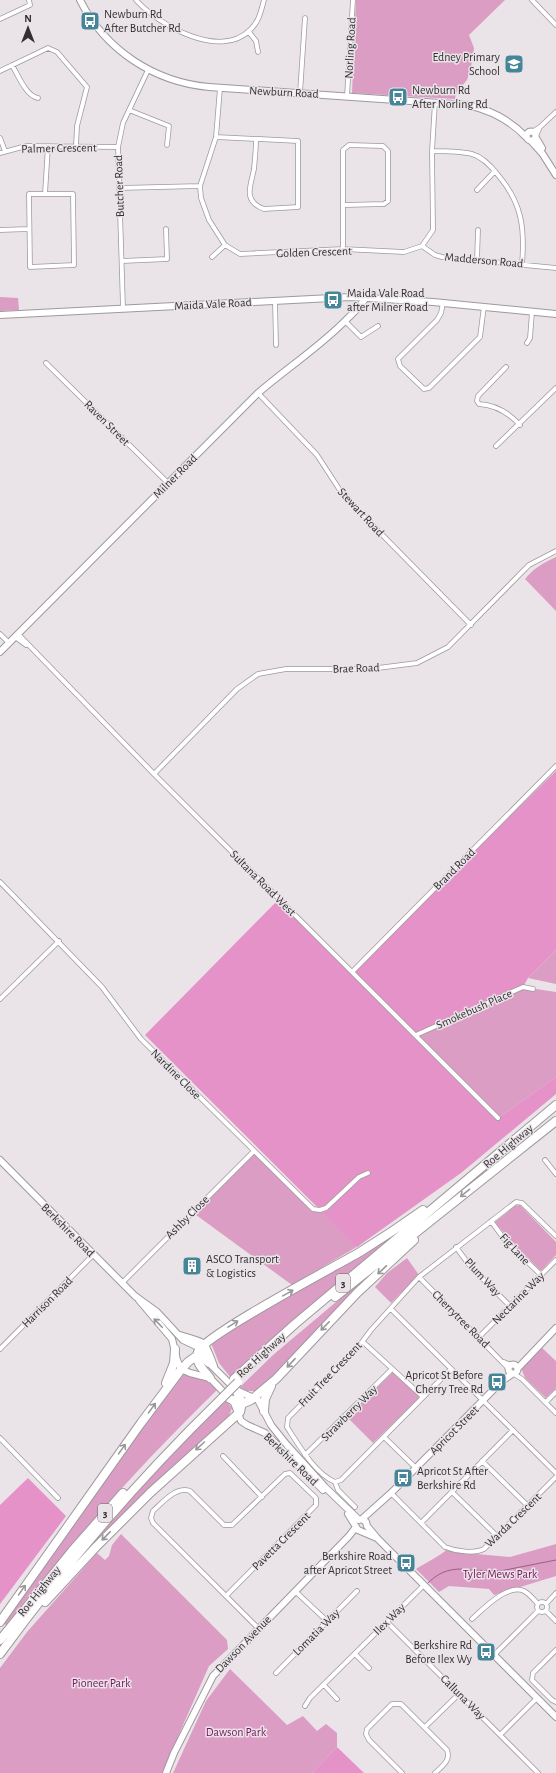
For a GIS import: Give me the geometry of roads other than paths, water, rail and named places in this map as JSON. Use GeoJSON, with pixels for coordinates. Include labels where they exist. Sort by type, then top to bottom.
{"type":"FeatureCollection","features":[{"type":"Feature","properties":{"kind":"highway","name":"Roe Highway"},"geometry":{"type":"LineString","coordinates":[[236,1384],[295,1324],[556,1105]]}},
{"type":"Feature","properties":{"kind":"highway","name":"Roe Highway"},"geometry":{"type":"LineString","coordinates":[[0,1640],[102,1517],[154,1459],[220,1396],[236,1384],[318,1311],[556,1121]]}},
{"type":"Feature","properties":{"kind":"highway"},"geometry":{"type":"LineString","coordinates":[[210,1378],[199,1364],[197,1357],[202,1344],[240,1320],[367,1248],[454,1191]]}},
{"type":"Feature","properties":{"kind":"highway"},"geometry":{"type":"LineString","coordinates":[[230,1399],[242,1403],[254,1398],[276,1379],[357,1293],[451,1205]]}},
{"type":"Feature","properties":{"kind":"highway"},"geometry":{"type":"LineString","coordinates":[[162,1393],[174,1363],[176,1350]]}},
{"type":"Feature","properties":{"kind":"highway"},"geometry":{"type":"LineString","coordinates":[[0,1622],[162,1393],[189,1360],[197,1357],[209,1363]]}},
{"type":"Feature","properties":{"kind":"highway"},"geometry":{"type":"LineString","coordinates":[[264,1412],[266,1395],[276,1379]]}},
{"type":"Feature","properties":{"kind":"highway"},"geometry":{"type":"LineString","coordinates":[[18,1629],[118,1524],[172,1472],[226,1423],[239,1417],[242,1409],[242,1403],[236,1384]]}},
{"type":"Feature","properties":{"kind":"highway","name":"Roe Highway"},"geometry":{"type":"LineString","coordinates":[[0,1654],[77,1554],[135,1487],[220,1396]]}},
{"type":"Feature","properties":{"kind":"main road","name":"Newburn Road"},"geometry":{"type":"LineString","coordinates":[[80,0],[96,27],[107,38],[134,61],[148,70],[168,79],[188,84],[220,88],[435,101],[478,107],[501,117],[532,136],[555,171]]}},
{"type":"Feature","properties":{"kind":"main road","name":"Maida Vale Road"},"geometry":{"type":"LineString","coordinates":[[0,315],[363,297],[556,314]]}},
{"type":"Feature","properties":{"kind":"main road","name":"Milner Road"},"geometry":{"type":"LineString","coordinates":[[0,652],[258,393],[283,371],[319,346],[362,305],[363,297]]}},
{"type":"Feature","properties":{"kind":"main road","name":"Berkshire Road"},"geometry":{"type":"LineString","coordinates":[[0,1160],[137,1298],[170,1336],[176,1350],[177,1360],[182,1369]]}},
{"type":"Feature","properties":{"kind":"main road","name":"Berkshire Road"},"geometry":{"type":"LineString","coordinates":[[137,1298],[157,1312],[186,1342],[202,1344]]}},
{"type":"Feature","properties":{"kind":"main road","name":"Apricot Street"},"geometry":{"type":"LineString","coordinates":[[361,1525],[371,1513],[556,1328]]}},
{"type":"Feature","properties":{"kind":"main road"},"geometry":{"type":"LineString","coordinates":[[202,1344],[216,1370]]}},
{"type":"Feature","properties":{"kind":"main road"},"geometry":{"type":"LineString","coordinates":[[202,1344],[209,1363],[216,1370],[236,1384],[244,1395],[254,1398]]}},
{"type":"Feature","properties":{"kind":"main road"},"geometry":{"type":"LineString","coordinates":[[182,1369],[190,1373],[210,1378],[230,1399],[239,1417]]}},
{"type":"Feature","properties":{"kind":"main road","name":"Berkshire Road"},"geometry":{"type":"LineString","coordinates":[[254,1398],[261,1402],[264,1412],[271,1425],[301,1461],[361,1525]]}},
{"type":"Feature","properties":{"kind":"main road","name":"Berkshire Road"},"geometry":{"type":"LineString","coordinates":[[239,1417],[246,1425],[265,1433],[361,1525],[377,1538],[556,1717]]}},
{"type":"Feature","properties":{"kind":"main road","name":"Dawson Avenue"},"geometry":{"type":"LineString","coordinates":[[166,1773],[174,1753],[213,1676],[295,1590],[361,1525]]}},
{"type":"Feature","properties":{"kind":"street"},"geometry":{"type":"LineString","coordinates":[[0,19],[30,5],[29,0]]}},
{"type":"Feature","properties":{"kind":"street"},"geometry":{"type":"LineString","coordinates":[[136,0],[160,22],[191,36],[212,40],[228,40],[240,37],[249,32],[258,20],[264,0]]}},
{"type":"Feature","properties":{"kind":"street","name":"Norling Road"},"geometry":{"type":"LineString","coordinates":[[347,96],[353,0]]}},
{"type":"Feature","properties":{"kind":"street"},"geometry":{"type":"LineString","coordinates":[[532,0],[556,25]]}},
{"type":"Feature","properties":{"kind":"street"},"geometry":{"type":"LineString","coordinates":[[300,92],[305,18]]}},
{"type":"Feature","properties":{"kind":"street"},"geometry":{"type":"LineString","coordinates":[[249,32],[256,41],[258,52]]}},
{"type":"Feature","properties":{"kind":"street"},"geometry":{"type":"LineString","coordinates":[[0,71],[48,48],[57,52],[85,82],[87,91],[77,126],[76,146]]}},
{"type":"Feature","properties":{"kind":"street"},"geometry":{"type":"LineString","coordinates":[[12,65],[29,93],[33,98],[38,98]]}},
{"type":"Feature","properties":{"kind":"street","name":"Butcher Road"},"geometry":{"type":"LineString","coordinates":[[123,308],[118,147],[121,131],[129,110],[148,70]]}},
{"type":"Feature","properties":{"kind":"street"},"geometry":{"type":"LineString","coordinates":[[212,257],[225,245],[205,213],[200,198],[200,186],[216,136],[220,88]]}},
{"type":"Feature","properties":{"kind":"street"},"geometry":{"type":"LineString","coordinates":[[422,246],[433,230],[432,151],[435,101]]}},
{"type":"Feature","properties":{"kind":"street"},"geometry":{"type":"LineString","coordinates":[[129,110],[169,126],[167,145]]}},
{"type":"Feature","properties":{"kind":"street"},"geometry":{"type":"LineString","coordinates":[[532,136],[556,112]]}},
{"type":"Feature","properties":{"kind":"street"},"geometry":{"type":"LineString","coordinates":[[216,136],[256,140],[298,141],[298,206],[264,210],[253,202],[248,191],[254,169],[256,140]]}},
{"type":"Feature","properties":{"kind":"street"},"geometry":{"type":"LineString","coordinates":[[0,138],[6,151]]}},
{"type":"Feature","properties":{"kind":"street"},"geometry":{"type":"LineString","coordinates":[[344,142],[348,146]]}},
{"type":"Feature","properties":{"kind":"street","name":"Palmer Crescent"},"geometry":{"type":"LineString","coordinates":[[0,153],[26,146],[118,147]]}},
{"type":"Feature","properties":{"kind":"street"},"geometry":{"type":"LineString","coordinates":[[45,194],[48,146]]}},
{"type":"Feature","properties":{"kind":"street"},"geometry":{"type":"LineString","coordinates":[[342,249],[344,205],[343,150],[348,146],[388,147],[388,204],[344,205]]}},
{"type":"Feature","properties":{"kind":"street"},"geometry":{"type":"LineString","coordinates":[[432,151],[472,154],[486,162],[510,189],[520,213],[524,232],[522,264]]}},
{"type":"Feature","properties":{"kind":"street"},"geometry":{"type":"LineString","coordinates":[[477,190],[495,171]]}},
{"type":"Feature","properties":{"kind":"street"},"geometry":{"type":"LineString","coordinates":[[119,188],[200,186]]}},
{"type":"Feature","properties":{"kind":"street"},"geometry":{"type":"LineString","coordinates":[[29,194],[73,194],[74,265],[30,267],[29,229],[29,194]]}},
{"type":"Feature","properties":{"kind":"street"},"geometry":{"type":"LineString","coordinates":[[0,230],[29,229]]}},
{"type":"Feature","properties":{"kind":"street"},"geometry":{"type":"LineString","coordinates":[[122,261],[167,259],[166,230]]}},
{"type":"Feature","properties":{"kind":"street"},"geometry":{"type":"LineString","coordinates":[[477,260],[478,230]]}},
{"type":"Feature","properties":{"kind":"street","name":"Golden Crescent"},"geometry":{"type":"LineString","coordinates":[[225,245],[240,254],[342,249],[404,252],[422,246]]}},
{"type":"Feature","properties":{"kind":"street","name":"Madderson Road"},"geometry":{"type":"LineString","coordinates":[[422,246],[435,255],[556,267]]}},
{"type":"Feature","properties":{"kind":"street"},"geometry":{"type":"LineString","coordinates":[[275,301],[276,345]]}},
{"type":"Feature","properties":{"kind":"street"},"geometry":{"type":"LineString","coordinates":[[441,304],[439,317],[398,359],[400,366],[424,389],[429,388],[480,337],[485,308]]}},
{"type":"Feature","properties":{"kind":"street"},"geometry":{"type":"LineString","coordinates":[[527,343],[530,338],[532,312]]}},
{"type":"Feature","properties":{"kind":"street"},"geometry":{"type":"LineString","coordinates":[[345,321],[361,336],[378,326]]}},
{"type":"Feature","properties":{"kind":"street","name":"Raven Street"},"geometry":{"type":"LineString","coordinates":[[46,363],[168,483]]}},
{"type":"Feature","properties":{"kind":"street"},"geometry":{"type":"LineString","coordinates":[[506,367],[478,396],[477,401],[479,404],[496,408],[510,414],[520,425]]}},
{"type":"Feature","properties":{"kind":"street"},"geometry":{"type":"LineString","coordinates":[[496,446],[520,425],[556,388]]}},
{"type":"Feature","properties":{"kind":"street","name":"Stewart Road"},"geometry":{"type":"LineString","coordinates":[[258,393],[317,455],[344,496],[471,625]]}},
{"type":"Feature","properties":{"kind":"street","name":"Brae Road"},"geometry":{"type":"LineString","coordinates":[[154,774],[237,689],[258,674],[286,669],[370,669],[417,663],[448,647],[529,565],[556,550]]}},
{"type":"Feature","properties":{"kind":"street"},"geometry":{"type":"LineString","coordinates":[[0,634],[9,643]]}},
{"type":"Feature","properties":{"kind":"street","name":"Sultana Road West"},"geometry":{"type":"LineString","coordinates":[[17,635],[498,1118]]}},
{"type":"Feature","properties":{"kind":"street","name":"Brand Road"},"geometry":{"type":"LineString","coordinates":[[352,972],[556,766]]}},
{"type":"Feature","properties":{"kind":"street","name":"Nardine Close"},"geometry":{"type":"LineString","coordinates":[[0,882],[59,941],[102,987],[141,1039],[311,1207],[318,1210],[326,1208],[359,1177],[368,1172]]}},
{"type":"Feature","properties":{"kind":"street"},"geometry":{"type":"LineString","coordinates":[[0,999],[59,941]]}},
{"type":"Feature","properties":{"kind":"street","name":"Smokebush Place"},"geometry":{"type":"LineString","coordinates":[[416,1035],[523,988],[533,989]]}},
{"type":"Feature","properties":{"kind":"street","name":"Ashby Close"},"geometry":{"type":"LineString","coordinates":[[122,1283],[254,1151]]}},
{"type":"Feature","properties":{"kind":"street"},"geometry":{"type":"LineString","coordinates":[[544,1160],[556,1174]]}},
{"type":"Feature","properties":{"kind":"street","name":"Fruit Tree Crescent"},"geometry":{"type":"LineString","coordinates":[[355,1507],[338,1490],[335,1482],[329,1480],[305,1454],[286,1427],[288,1418],[362,1342],[420,1277],[456,1247],[516,1202],[522,1203],[556,1236]]}},
{"type":"Feature","properties":{"kind":"street","name":"Fig Lane"},"geometry":{"type":"LineString","coordinates":[[491,1221],[505,1240],[541,1275]]}},
{"type":"Feature","properties":{"kind":"street","name":"Plum Way"},"geometry":{"type":"LineString","coordinates":[[456,1247],[470,1266],[510,1306]]}},
{"type":"Feature","properties":{"kind":"street","name":"Harrison Road"},"geometry":{"type":"LineString","coordinates":[[0,1349],[93,1255]]}},
{"type":"Feature","properties":{"kind":"street","name":"Nectarine Way"},"geometry":{"type":"LineString","coordinates":[[479,1337],[556,1260]]}},
{"type":"Feature","properties":{"kind":"street","name":"Cherrytree Road"},"geometry":{"type":"LineString","coordinates":[[420,1277],[556,1413]]}},
{"type":"Feature","properties":{"kind":"street"},"geometry":{"type":"LineString","coordinates":[[391,1309],[556,1473]]}},
{"type":"Feature","properties":{"kind":"street"},"geometry":{"type":"LineString","coordinates":[[362,1342],[391,1370],[423,1397]]}},
{"type":"Feature","properties":{"kind":"street"},"geometry":{"type":"LineString","coordinates":[[335,1482],[341,1480],[451,1369]]}},
{"type":"Feature","properties":{"kind":"street","name":"Strawberry Way"},"geometry":{"type":"LineString","coordinates":[[305,1454],[391,1370]]}},
{"type":"Feature","properties":{"kind":"street"},"geometry":{"type":"LineString","coordinates":[[546,1402],[556,1392]]}},
{"type":"Feature","properties":{"kind":"street"},"geometry":{"type":"LineString","coordinates":[[421,1523],[513,1430]]}},
{"type":"Feature","properties":{"kind":"street"},"geometry":{"type":"LineString","coordinates":[[384,1436],[416,1468]]}},
{"type":"Feature","properties":{"kind":"street"},"geometry":{"type":"LineString","coordinates":[[0,1438],[58,1498]]}},
{"type":"Feature","properties":{"kind":"street"},"geometry":{"type":"LineString","coordinates":[[223,1456],[262,1497]]}},
{"type":"Feature","properties":{"kind":"street"},"geometry":{"type":"LineString","coordinates":[[482,1461],[528,1506]]}},
{"type":"Feature","properties":{"kind":"street","name":"Pavetta Crescent"},"geometry":{"type":"LineString","coordinates":[[226,1596],[316,1505],[316,1498],[292,1474],[285,1474],[232,1525],[229,1526],[224,1525],[190,1491],[185,1489],[179,1490],[152,1514],[153,1523],[226,1596],[258,1628]]}},
{"type":"Feature","properties":{"kind":"street","name":"Warda Crescent"},"geometry":{"type":"LineString","coordinates":[[391,1493],[445,1547],[450,1549],[478,1552],[484,1549],[556,1477]]}},
{"type":"Feature","properties":{"kind":"street"},"geometry":{"type":"LineString","coordinates":[[452,1492],[497,1536]]}},
{"type":"Feature","properties":{"kind":"street","name":"Ilex Way"},"geometry":{"type":"LineString","coordinates":[[305,1706],[424,1585]]}},
{"type":"Feature","properties":{"kind":"street"},"geometry":{"type":"LineString","coordinates":[[295,1590],[327,1621]]}},
{"type":"Feature","properties":{"kind":"street"},"geometry":{"type":"LineString","coordinates":[[472,1620],[497,1596],[519,1590],[526,1592],[538,1604],[538,1611],[494,1655]]}},
{"type":"Feature","properties":{"kind":"street","name":"Lomatia Way"},"geometry":{"type":"LineString","coordinates":[[276,1673],[357,1591]]}},
{"type":"Feature","properties":{"kind":"street"},"geometry":{"type":"LineString","coordinates":[[556,1593],[546,1604],[546,1611],[556,1621]]}},
{"type":"Feature","properties":{"kind":"street"},"geometry":{"type":"LineString","coordinates":[[538,1604],[543,1602],[546,1604]]}},
{"type":"Feature","properties":{"kind":"street"},"geometry":{"type":"LineString","coordinates":[[538,1611],[546,1611]]}},
{"type":"Feature","properties":{"kind":"street","name":"Calluna Way"},"geometry":{"type":"LineString","coordinates":[[387,1622],[538,1773]]}},
{"type":"Feature","properties":{"kind":"street"},"geometry":{"type":"LineString","coordinates":[[556,1650],[531,1677],[532,1680],[552,1700],[556,1702]]}},
{"type":"Feature","properties":{"kind":"street"},"geometry":{"type":"LineString","coordinates":[[355,1654],[369,1668]]}},
{"type":"Feature","properties":{"kind":"street"},"geometry":{"type":"LineString","coordinates":[[324,1686],[338,1699]]}},
{"type":"Feature","properties":{"kind":"street"},"geometry":{"type":"LineString","coordinates":[[425,1727],[459,1694]]}},
{"type":"Feature","properties":{"kind":"street"},"geometry":{"type":"LineString","coordinates":[[500,1735],[537,1698]]}},
{"type":"Feature","properties":{"kind":"street"},"geometry":{"type":"LineString","coordinates":[[402,1773],[363,1734],[397,1700],[452,1756],[435,1773]]}},
{"type":"Feature","properties":{"kind":"waterway"},"geometry":{"type":"LineString","coordinates":[[466,1570],[500,1571],[556,1560]]}},
{"type":"Feature","properties":{"kind":"waterway"},"geometry":{"type":"LineString","coordinates":[[427,1584],[443,1572],[462,1569]]}},
{"type":"Feature","properties":{"kind":"place","name":"Newburn Rd After Butcher Rd"},"geometry":{"type":"Point","coordinates":[90,21]}},
{"type":"Feature","properties":{"kind":"place","name":"Edney Primary School"},"geometry":{"type":"Point","coordinates":[514,64]}},
{"type":"Feature","properties":{"kind":"place","name":"Newburn Rd After Norling Rd"},"geometry":{"type":"Point","coordinates":[398,97]}},
{"type":"Feature","properties":{"kind":"place","name":"Maida Vale Road after Milner Road"},"geometry":{"type":"Point","coordinates":[333,300]}},
{"type":"Feature","properties":{"kind":"place","name":"ASCO Transport & Logistics"},"geometry":{"type":"Point","coordinates":[192,1266]}},
{"type":"Feature","properties":{"kind":"place","name":"Apricot St Before Cherry Tree Rd"},"geometry":{"type":"Point","coordinates":[497,1382]}},
{"type":"Feature","properties":{"kind":"place","name":"Apricot St After Berkshire Rd"},"geometry":{"type":"Point","coordinates":[403,1478]}},
{"type":"Feature","properties":{"kind":"place","name":"Berkshire Road after Apricot Street"},"geometry":{"type":"Point","coordinates":[406,1563]}},
{"type":"Feature","properties":{"kind":"place","name":"Berkshire Rd Before Ilex Wy"},"geometry":{"type":"Point","coordinates":[486,1652]}},
{"type":"Feature","properties":{"kind":"park label","name":"Tyler Mews Park"},"geometry":{"type":"Point","coordinates":[500,1574]}},
{"type":"Feature","properties":{"kind":"park label","name":"Pioneer Park"},"geometry":{"type":"Point","coordinates":[101,1683]}},
{"type":"Feature","properties":{"kind":"park label","name":"Dawson Park"},"geometry":{"type":"Point","coordinates":[236,1732]}}]}
